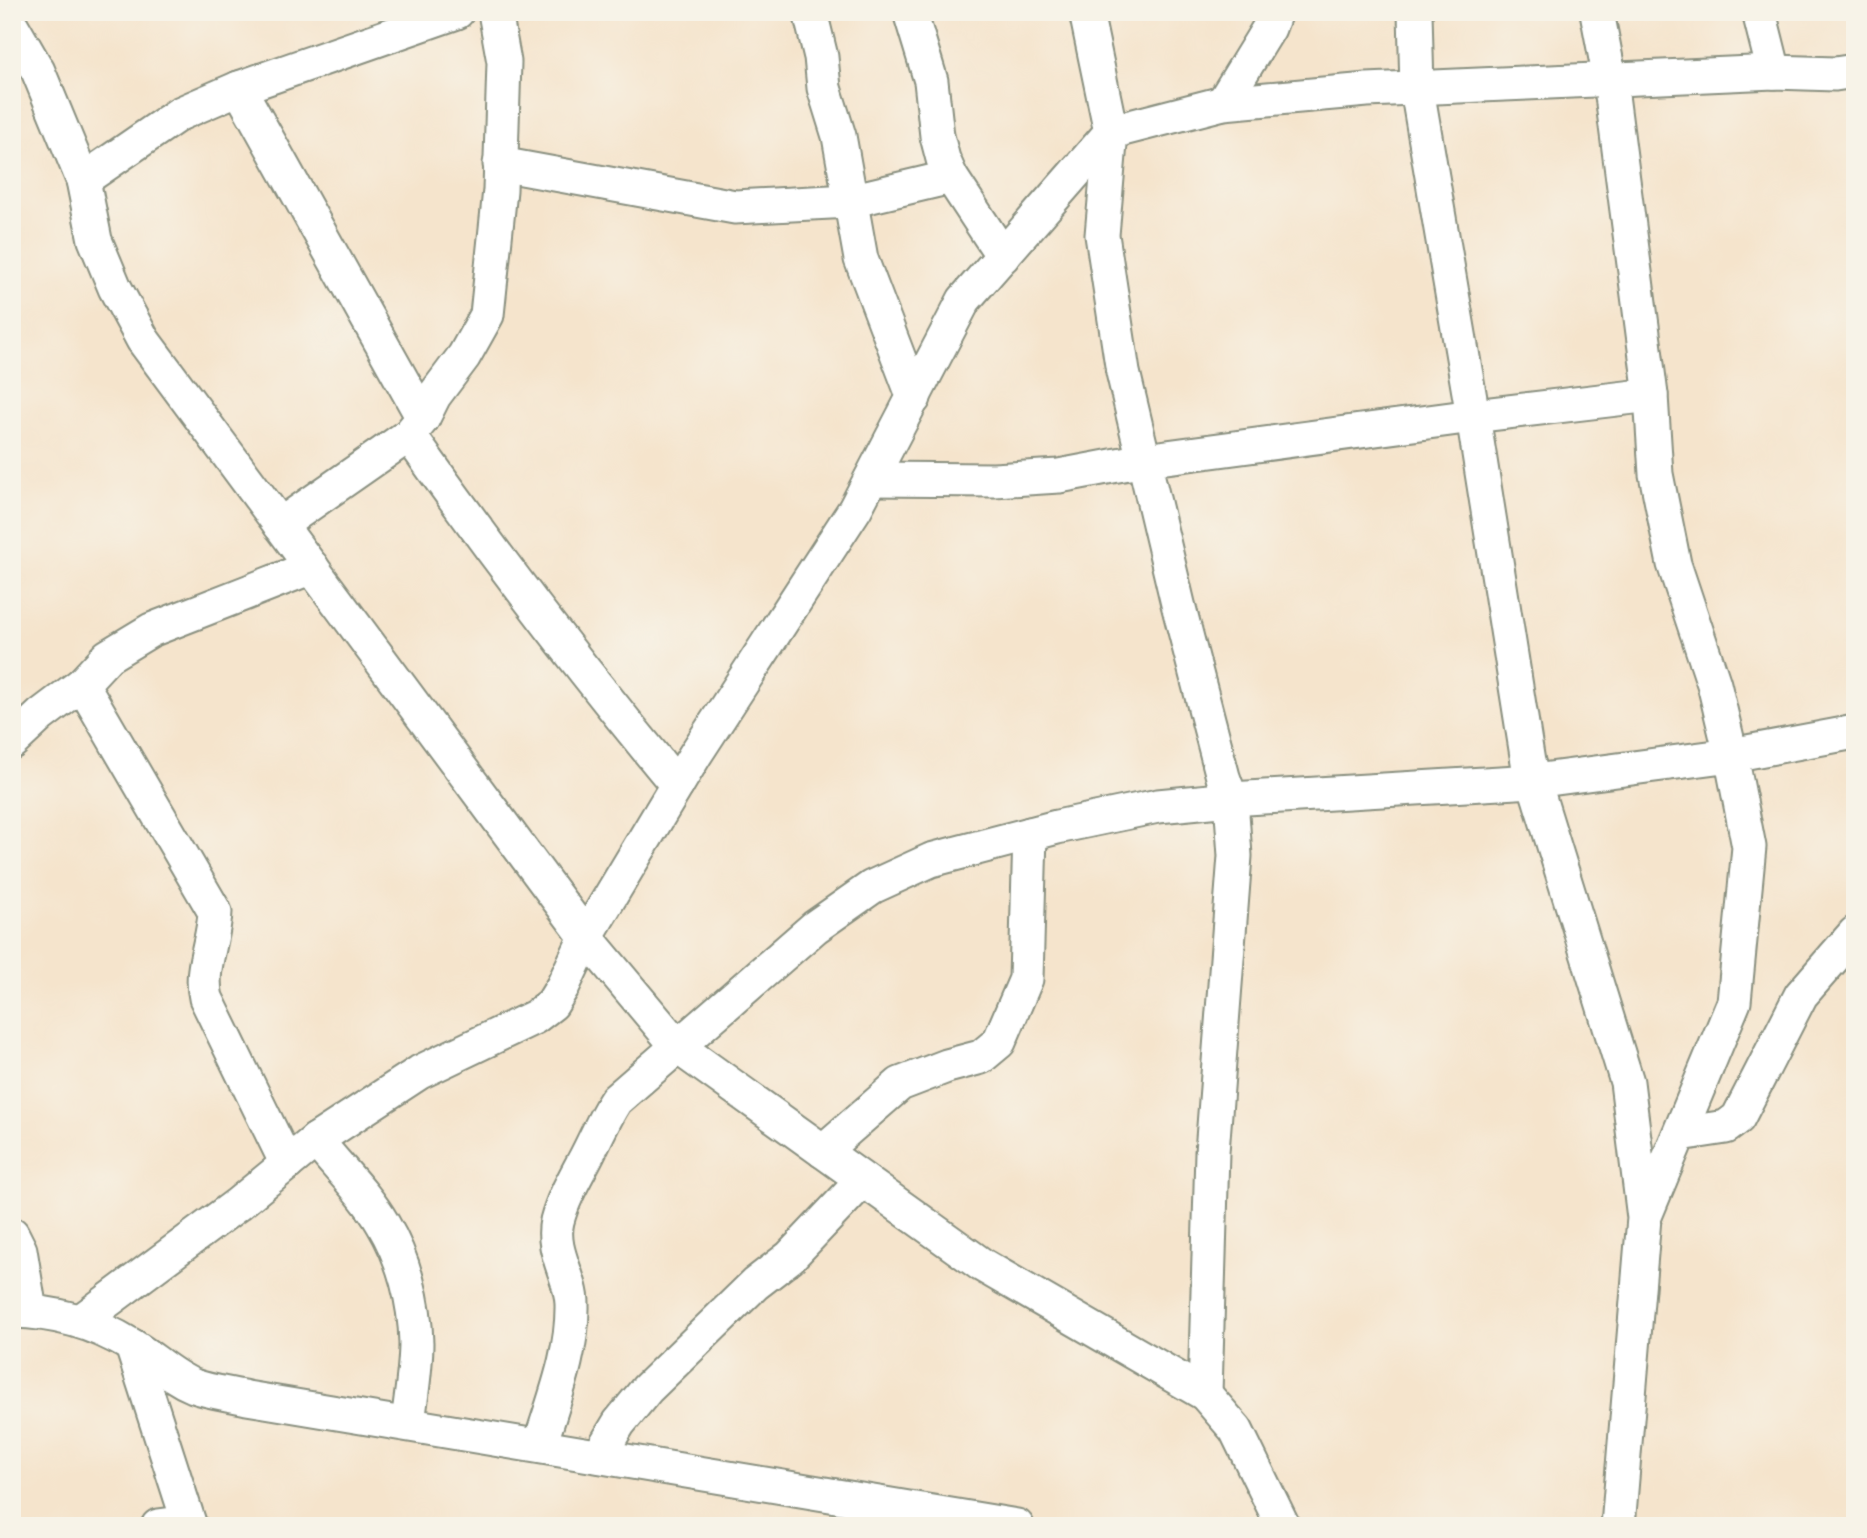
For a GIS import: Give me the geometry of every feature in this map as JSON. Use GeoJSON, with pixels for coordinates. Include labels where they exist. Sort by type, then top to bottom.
{"type":"FeatureCollection","features":[{"type":"Feature","properties":{"kind":"street"},"geometry":{"type":"LineString","coordinates":[[83,180],[179,114],[239,88],[457,12]]}},
{"type":"Feature","properties":{"kind":"street"},"geometry":{"type":"LineString","coordinates":[[280,525],[416,427],[433,396],[470,347],[487,316],[500,164],[503,62],[495,12]]}},
{"type":"Feature","properties":{"kind":"street"},"geometry":{"type":"LineString","coordinates":[[810,12],[821,57],[824,89],[839,136],[861,259],[914,398]]}},
{"type":"Feature","properties":{"kind":"street"},"geometry":{"type":"LineString","coordinates":[[910,12],[931,81],[937,136],[951,177],[1003,256]]}},
{"type":"Feature","properties":{"kind":"street"},"geometry":{"type":"LineString","coordinates":[[1086,12],[1111,132],[1102,235],[1123,372],[1178,604],[1231,799],[1235,856],[1212,1152],[1205,1394]]}},
{"type":"Feature","properties":{"kind":"street"},"geometry":{"type":"LineString","coordinates":[[1223,103],[1269,28],[1275,12]]}},
{"type":"Feature","properties":{"kind":"street"},"geometry":{"type":"LineString","coordinates":[[1415,12],[1418,89],[1528,762],[1627,1082],[1644,1218],[1618,1526]]}},
{"type":"Feature","properties":{"kind":"street"},"geometry":{"type":"LineString","coordinates":[[1597,12],[1610,80],[1651,395],[1656,474],[1674,564],[1714,684],[1749,847],[1734,1002],[1644,1218]]}},
{"type":"Feature","properties":{"kind":"street"},"geometry":{"type":"LineString","coordinates":[[1759,12],[1774,72]]}},
{"type":"Feature","properties":{"kind":"street"},"geometry":{"type":"LineString","coordinates":[[12,26],[38,71],[83,180],[95,240],[115,288],[143,340],[586,937],[678,1047],[982,1265],[1205,1394],[1236,1430],[1283,1526]]}},
{"type":"Feature","properties":{"kind":"street"},"geometry":{"type":"LineString","coordinates":[[82,1320],[238,1204],[316,1140],[420,1072],[534,1017],[552,1004],[586,937],[677,785],[855,509],[964,300],[1111,132],[1223,103],[1367,90],[1774,72],[1835,74],[1855,71]]}},
{"type":"Feature","properties":{"kind":"street"},"geometry":{"type":"LineString","coordinates":[[239,88],[416,427],[489,548],[677,785]]}},
{"type":"Feature","properties":{"kind":"street"},"geometry":{"type":"LineString","coordinates":[[500,164],[735,207],[850,201],[951,177]]}},
{"type":"Feature","properties":{"kind":"street"},"geometry":{"type":"LineString","coordinates":[[871,479],[1020,479],[1059,476],[1144,460],[1651,395]]}},
{"type":"Feature","properties":{"kind":"street"},"geometry":{"type":"LineString","coordinates":[[12,742],[41,715],[82,684],[108,656],[151,631],[312,567]]}},
{"type":"Feature","properties":{"kind":"street"},"geometry":{"type":"LineString","coordinates":[[82,684],[215,912],[215,927],[204,969],[206,998],[287,1164]]}},
{"type":"Feature","properties":{"kind":"street"},"geometry":{"type":"LineString","coordinates":[[540,1445],[570,1347],[572,1302],[557,1243],[557,1222],[570,1186],[616,1100],[815,927],[872,887],[931,860],[1030,834],[1158,806],[1231,799],[1534,782],[1731,755],[1855,732]]}},
{"type":"Feature","properties":{"kind":"street"},"geometry":{"type":"LineString","coordinates":[[823,1150],[900,1084],[947,1066],[981,1057],[999,1042],[1026,979],[1030,834]]}},
{"type":"Feature","properties":{"kind":"street"},"geometry":{"type":"LineString","coordinates":[[1680,1133],[1726,1128],[1738,1118],[1801,995],[1855,933]]}},
{"type":"Feature","properties":{"kind":"street"},"geometry":{"type":"LineString","coordinates":[[316,1140],[376,1213],[401,1260],[410,1292],[416,1343],[408,1423]]}},
{"type":"Feature","properties":{"kind":"street"},"geometry":{"type":"LineString","coordinates":[[599,1456],[619,1423],[647,1389],[755,1284],[790,1258],[863,1180]]}},
{"type":"Feature","properties":{"kind":"street"},"geometry":{"type":"LineString","coordinates":[[12,1234],[20,1250],[21,1311],[82,1320],[132,1346],[165,1371],[196,1387],[247,1398],[1017,1526]]}},
{"type":"Feature","properties":{"kind":"street"},"geometry":{"type":"LineString","coordinates":[[132,1346],[178,1524]]}}]}
